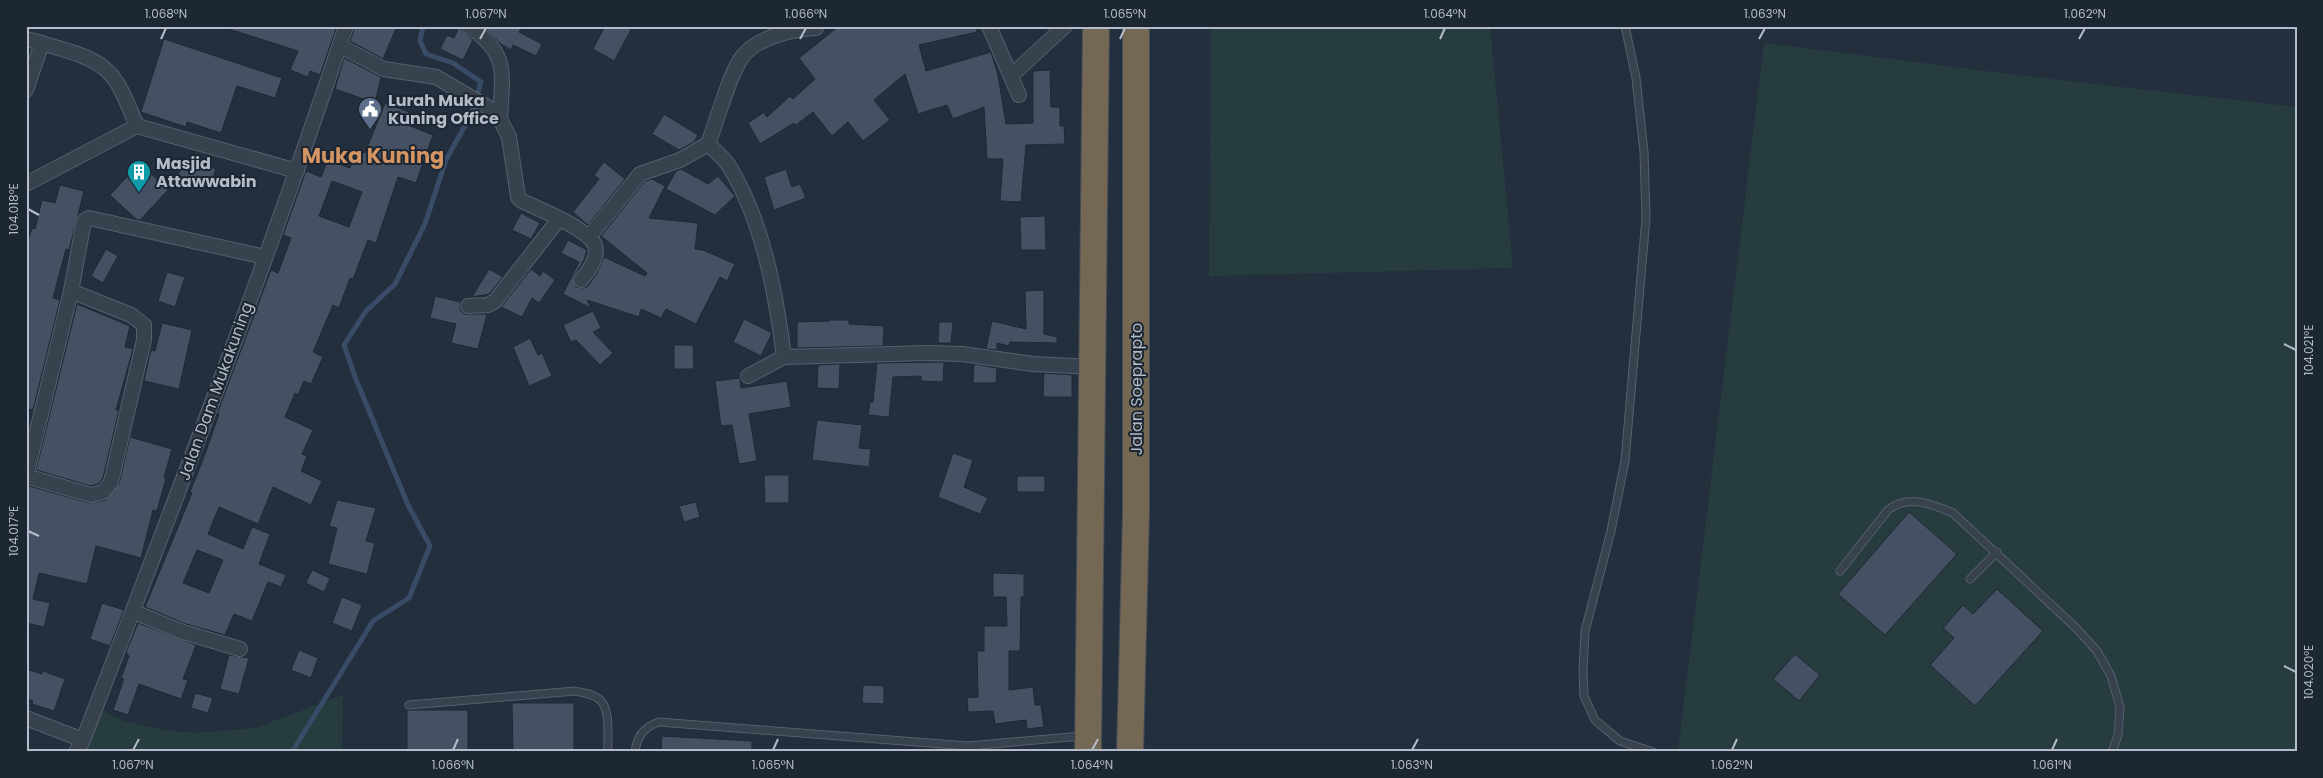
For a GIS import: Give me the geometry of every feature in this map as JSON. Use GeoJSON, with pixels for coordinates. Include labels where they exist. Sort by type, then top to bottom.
{"type":"FeatureCollection","features":[{"type":"Feature","properties":{"kind":"highway"},"geometry":{"type":"LineString","coordinates":[[1088,744],[1096,26]]}},
{"type":"Feature","properties":{"kind":"highway","name":"Jalan Soeprapto"},"geometry":{"type":"LineString","coordinates":[[1130,752],[1136,494],[1136,26]]}},
{"type":"Feature","properties":{"kind":"street","name":"Jalan Dam Mukakuning"},"geometry":{"type":"LineString","coordinates":[[80,746],[134,612],[297,171],[346,26]]}},
{"type":"Feature","properties":{"kind":"street"},"geometry":{"type":"LineString","coordinates":[[469,26],[486,38],[494,47],[501,60],[500,119]]}},
{"type":"Feature","properties":{"kind":"street"},"geometry":{"type":"LineString","coordinates":[[989,26],[1019,96]]}},
{"type":"Feature","properties":{"kind":"street"},"geometry":{"type":"LineString","coordinates":[[1011,76],[1064,26]]}},
{"type":"Feature","properties":{"kind":"street"},"geometry":{"type":"LineString","coordinates":[[589,237],[640,174],[680,160],[708,144],[729,86],[741,58],[747,52],[758,43],[799,29],[816,28]]}},
{"type":"Feature","properties":{"kind":"street"},"geometry":{"type":"LineString","coordinates":[[26,39],[86,58],[105,68],[117,83],[137,126]]}},
{"type":"Feature","properties":{"kind":"street"},"geometry":{"type":"LineString","coordinates":[[26,90],[42,43]]}},
{"type":"Feature","properties":{"kind":"street"},"geometry":{"type":"LineString","coordinates":[[340,46],[384,69],[436,77],[489,108],[500,119],[509,137],[518,197],[589,237],[595,247],[594,259],[581,280]]}},
{"type":"Feature","properties":{"kind":"street"},"geometry":{"type":"LineString","coordinates":[[26,184],[137,126],[297,171]]}},
{"type":"Feature","properties":{"kind":"street"},"geometry":{"type":"LineString","coordinates":[[708,144],[729,165],[750,209],[777,301],[784,357]]}},
{"type":"Feature","properties":{"kind":"street"},"geometry":{"type":"LineString","coordinates":[[71,291],[131,315],[144,325],[144,340],[111,482],[103,492],[91,495],[26,476],[71,291],[84,221],[89,218],[265,257]]}},
{"type":"Feature","properties":{"kind":"street"},"geometry":{"type":"LineString","coordinates":[[468,306],[488,305],[495,301],[559,219]]}},
{"type":"Feature","properties":{"kind":"street"},"geometry":{"type":"LineString","coordinates":[[748,376],[784,357],[962,354],[1033,364],[1093,366]]}},
{"type":"Feature","properties":{"kind":"street"},"geometry":{"type":"LineString","coordinates":[[134,612],[183,632],[240,649]]}},
{"type":"Feature","properties":{"kind":"street"},"geometry":{"type":"LineString","coordinates":[[26,718],[80,746]]}},
{"type":"Feature","properties":{"kind":"lane"},"geometry":{"type":"LineString","coordinates":[[1625,26],[1636,78],[1644,152],[1646,218],[1625,461],[1611,531],[1585,631],[1584,696],[1595,720],[1620,741],[1653,752]]}},
{"type":"Feature","properties":{"kind":"lane"},"geometry":{"type":"LineString","coordinates":[[1840,570],[1888,510],[1897,503],[1913,501],[1930,503],[1953,514],[1997,552],[2075,627],[2097,652],[2111,676],[2120,707],[2118,734],[2112,752]]}},
{"type":"Feature","properties":{"kind":"lane"},"geometry":{"type":"LineString","coordinates":[[1970,579],[1997,552]]}},
{"type":"Feature","properties":{"kind":"lane"},"geometry":{"type":"LineString","coordinates":[[409,706],[575,691],[593,696],[602,702],[606,712],[608,752]]}},
{"type":"Feature","properties":{"kind":"lane"},"geometry":{"type":"LineString","coordinates":[[635,752],[642,731],[648,725],[659,722],[968,749],[1088,744]]}},
{"type":"Feature","properties":{"kind":"green space"},"geometry":{"type":"Polygon","coordinates":[[[1211,26],[1490,26],[1513,268],[1209,276],[1211,26]]]}},
{"type":"Feature","properties":{"kind":"green space"},"geometry":{"type":"Polygon","coordinates":[[[1764,43],[2017,75],[2297,107],[2297,752],[1678,752],[1764,43]]]}},
{"type":"Feature","properties":{"kind":"green space"},"geometry":{"type":"Polygon","coordinates":[[[343,695],[342,752],[86,752],[93,705],[123,721],[165,730],[196,733],[255,728],[343,695]]]}},
{"type":"Feature","properties":{"kind":"building"},"geometry":{"type":"Polygon","coordinates":[[[229,26],[337,26],[320,75],[310,71],[308,77],[290,70],[298,51],[229,29],[229,26]]]}},
{"type":"Feature","properties":{"kind":"building"},"geometry":{"type":"Polygon","coordinates":[[[355,26],[397,26],[383,59],[350,41],[355,26]]]}},
{"type":"Feature","properties":{"kind":"building"},"geometry":{"type":"Polygon","coordinates":[[[483,26],[522,26],[519,32],[542,44],[536,56],[513,45],[511,50],[501,44],[483,26]]]}},
{"type":"Feature","properties":{"kind":"building"},"geometry":{"type":"Polygon","coordinates":[[[605,26],[624,26],[631,30],[614,61],[593,49],[605,26]]]}},
{"type":"Feature","properties":{"kind":"building"},"geometry":{"type":"Polygon","coordinates":[[[839,26],[976,26],[977,32],[919,45],[926,71],[991,52],[998,75],[1006,124],[1033,123],[1033,71],[1050,70],[1051,107],[1060,107],[1060,126],[1064,126],[1065,144],[1026,145],[1021,202],[1000,201],[1003,159],[987,159],[984,107],[953,119],[947,105],[918,114],[905,74],[874,100],[890,120],[863,141],[848,122],[832,136],[813,112],[796,125],[794,123],[760,144],[748,123],[764,112],[767,117],[790,96],[793,99],[815,79],[799,58],[839,26]]]}},
{"type":"Feature","properties":{"kind":"building"},"geometry":{"type":"Polygon","coordinates":[[[459,27],[473,40],[463,60],[440,49],[447,35],[454,38],[459,27]]]}},
{"type":"Feature","properties":{"kind":"building"},"geometry":{"type":"Polygon","coordinates":[[[164,39],[282,78],[275,98],[237,86],[221,133],[187,122],[186,127],[141,112],[164,39]]]}},
{"type":"Feature","properties":{"kind":"building"},"geometry":{"type":"Polygon","coordinates":[[[344,58],[381,77],[375,103],[335,89],[344,58]]]}},
{"type":"Feature","properties":{"kind":"building"},"geometry":{"type":"Polygon","coordinates":[[[385,103],[409,112],[405,124],[433,135],[416,183],[398,177],[376,243],[368,240],[353,279],[350,278],[339,308],[333,305],[313,352],[323,357],[311,384],[304,381],[298,395],[295,393],[285,417],[313,430],[302,454],[307,456],[301,471],[322,481],[311,505],[273,487],[258,524],[219,507],[208,534],[243,549],[252,527],[270,534],[259,564],[286,575],[281,587],[268,582],[252,621],[234,614],[225,635],[186,624],[145,607],[192,493],[190,492],[219,414],[217,414],[271,270],[278,273],[291,238],[283,235],[306,171],[321,177],[328,160],[350,168],[356,150],[365,153],[385,103]],[[332,181],[319,216],[349,227],[362,192],[332,181]],[[197,550],[183,583],[209,593],[223,560],[197,550]]]}},
{"type":"Feature","properties":{"kind":"building"},"geometry":{"type":"Polygon","coordinates":[[[664,114],[698,135],[694,142],[679,150],[652,134],[664,114]]]}},
{"type":"Feature","properties":{"kind":"building"},"geometry":{"type":"Polygon","coordinates":[[[185,157],[216,169],[209,188],[178,175],[185,157]]]}},
{"type":"Feature","properties":{"kind":"building"},"geometry":{"type":"Polygon","coordinates":[[[604,162],[625,179],[588,225],[573,212],[599,179],[594,175],[604,162]]]}},
{"type":"Feature","properties":{"kind":"building","name":"Masjid Attawwabin"},"geometry":{"type":"Polygon","coordinates":[[[140,163],[168,190],[140,220],[136,219],[110,195],[140,163]]]}},
{"type":"Feature","properties":{"kind":"building"},"geometry":{"type":"Polygon","coordinates":[[[681,169],[708,184],[718,176],[735,196],[715,215],[666,189],[676,171],[681,169]]]}},
{"type":"Feature","properties":{"kind":"building"},"geometry":{"type":"Polygon","coordinates":[[[786,169],[792,187],[800,184],[806,198],[774,210],[764,177],[786,169]]]}},
{"type":"Feature","properties":{"kind":"building"},"geometry":{"type":"Polygon","coordinates":[[[652,179],[665,186],[649,218],[698,223],[695,249],[703,250],[735,264],[727,281],[720,277],[696,324],[666,309],[661,318],[641,309],[639,317],[587,300],[591,308],[563,294],[579,262],[561,253],[568,240],[587,250],[584,260],[573,278],[576,287],[584,288],[588,286],[597,273],[604,257],[645,276],[647,273],[601,236],[645,181],[652,179]]]}},
{"type":"Feature","properties":{"kind":"building"},"geometry":{"type":"Polygon","coordinates":[[[60,185],[84,191],[69,250],[66,249],[53,298],[60,300],[33,410],[26,409],[26,248],[32,228],[35,229],[42,200],[55,203],[60,185]]]}},
{"type":"Feature","properties":{"kind":"building"},"geometry":{"type":"Polygon","coordinates":[[[521,213],[540,223],[531,239],[512,230],[521,213]]]}},
{"type":"Feature","properties":{"kind":"building"},"geometry":{"type":"Polygon","coordinates":[[[1045,216],[1046,250],[1021,250],[1020,217],[1045,216]]]}},
{"type":"Feature","properties":{"kind":"building"},"geometry":{"type":"Polygon","coordinates":[[[106,249],[118,256],[103,283],[91,276],[106,249]]]}},
{"type":"Feature","properties":{"kind":"building"},"geometry":{"type":"Polygon","coordinates":[[[489,269],[503,277],[489,294],[472,297],[489,269]]]}},
{"type":"Feature","properties":{"kind":"building"},"geometry":{"type":"Polygon","coordinates":[[[531,269],[540,276],[543,271],[555,280],[539,303],[532,298],[522,317],[501,307],[531,269]]]}},
{"type":"Feature","properties":{"kind":"building"},"geometry":{"type":"Polygon","coordinates":[[[167,272],[185,277],[175,307],[158,301],[167,272]]]}},
{"type":"Feature","properties":{"kind":"building"},"geometry":{"type":"Polygon","coordinates":[[[1044,290],[1044,334],[1057,337],[1057,343],[1010,342],[1009,346],[997,343],[997,350],[986,349],[992,321],[1026,329],[1025,291],[1044,290]]]}},
{"type":"Feature","properties":{"kind":"building"},"geometry":{"type":"Polygon","coordinates":[[[435,296],[460,302],[460,310],[464,314],[487,314],[478,349],[451,343],[456,324],[430,318],[435,296]]]}},
{"type":"Feature","properties":{"kind":"building"},"geometry":{"type":"Polygon","coordinates":[[[77,304],[130,326],[125,347],[133,349],[116,410],[119,410],[103,478],[98,484],[91,486],[36,470],[77,304]]]}},
{"type":"Feature","properties":{"kind":"building"},"geometry":{"type":"Polygon","coordinates":[[[593,311],[601,328],[593,332],[613,353],[600,365],[576,340],[571,342],[563,325],[593,311]]]}},
{"type":"Feature","properties":{"kind":"building"},"geometry":{"type":"Polygon","coordinates":[[[744,319],[772,333],[761,356],[733,342],[744,319]]]}},
{"type":"Feature","properties":{"kind":"building"},"geometry":{"type":"Polygon","coordinates":[[[849,320],[849,324],[884,326],[883,346],[797,348],[797,322],[849,320]]]}},
{"type":"Feature","properties":{"kind":"building"},"geometry":{"type":"Polygon","coordinates":[[[939,322],[953,322],[951,343],[938,343],[939,322]]]}},
{"type":"Feature","properties":{"kind":"building"},"geometry":{"type":"Polygon","coordinates":[[[162,323],[192,330],[179,389],[144,381],[150,353],[152,350],[155,351],[162,323]]]}},
{"type":"Feature","properties":{"kind":"building"},"geometry":{"type":"Polygon","coordinates":[[[530,338],[538,355],[542,353],[552,376],[529,386],[513,347],[530,338]]]}},
{"type":"Feature","properties":{"kind":"building"},"geometry":{"type":"Polygon","coordinates":[[[674,345],[693,345],[694,369],[674,369],[674,345]]]}},
{"type":"Feature","properties":{"kind":"building"},"geometry":{"type":"Polygon","coordinates":[[[944,362],[943,382],[921,381],[921,376],[893,377],[889,417],[868,415],[870,402],[873,402],[877,363],[944,362]]]}},
{"type":"Feature","properties":{"kind":"building"},"geometry":{"type":"Polygon","coordinates":[[[840,364],[839,389],[817,388],[818,365],[840,364]]]}},
{"type":"Feature","properties":{"kind":"building"},"geometry":{"type":"Polygon","coordinates":[[[974,364],[997,368],[996,383],[973,383],[974,364]]]}},
{"type":"Feature","properties":{"kind":"building"},"geometry":{"type":"Polygon","coordinates":[[[1044,373],[1072,375],[1072,397],[1043,397],[1044,373]]]}},
{"type":"Feature","properties":{"kind":"building"},"geometry":{"type":"Polygon","coordinates":[[[740,378],[741,388],[787,381],[791,407],[749,414],[757,461],[739,464],[732,425],[721,426],[715,381],[740,378]]]}},
{"type":"Feature","properties":{"kind":"building"},"geometry":{"type":"Polygon","coordinates":[[[817,420],[862,425],[859,448],[871,449],[869,467],[812,460],[817,420]]]}},
{"type":"Feature","properties":{"kind":"building"},"geometry":{"type":"Polygon","coordinates":[[[130,437],[172,449],[157,511],[153,510],[141,558],[96,546],[87,584],[39,573],[33,599],[50,603],[44,627],[26,623],[26,485],[89,503],[106,500],[119,484],[130,437]]]}},
{"type":"Feature","properties":{"kind":"building"},"geometry":{"type":"Polygon","coordinates":[[[953,453],[973,460],[964,487],[988,498],[980,514],[938,497],[953,453]]]}},
{"type":"Feature","properties":{"kind":"building"},"geometry":{"type":"Polygon","coordinates":[[[764,475],[789,475],[789,503],[765,503],[764,475]]]}},
{"type":"Feature","properties":{"kind":"building"},"geometry":{"type":"Polygon","coordinates":[[[1017,476],[1045,476],[1045,492],[1017,492],[1017,476]]]}},
{"type":"Feature","properties":{"kind":"building"},"geometry":{"type":"Polygon","coordinates":[[[337,500],[376,508],[366,541],[375,543],[367,574],[328,564],[337,528],[329,526],[337,500]]]}},
{"type":"Feature","properties":{"kind":"building"},"geometry":{"type":"Polygon","coordinates":[[[696,502],[700,517],[684,522],[679,506],[696,502]]]}},
{"type":"Feature","properties":{"kind":"building"},"geometry":{"type":"Polygon","coordinates":[[[1909,512],[1957,554],[1885,635],[1838,594],[1909,512]]]}},
{"type":"Feature","properties":{"kind":"building"},"geometry":{"type":"Polygon","coordinates":[[[312,570],[330,578],[324,592],[306,583],[312,570]]]}},
{"type":"Feature","properties":{"kind":"building"},"geometry":{"type":"Polygon","coordinates":[[[993,573],[1024,574],[1024,597],[1021,597],[1020,651],[1009,651],[1009,690],[1033,687],[1035,705],[1041,705],[1044,727],[1027,729],[1026,720],[995,724],[993,711],[968,712],[967,698],[978,697],[977,651],[984,651],[984,626],[1007,626],[1006,597],[993,597],[993,573]]]}},
{"type":"Feature","properties":{"kind":"building"},"geometry":{"type":"Polygon","coordinates":[[[1997,589],[2043,631],[1975,706],[1930,665],[1954,638],[1943,628],[1963,605],[1973,614],[1997,589]]]}},
{"type":"Feature","properties":{"kind":"building"},"geometry":{"type":"Polygon","coordinates":[[[342,597],[362,605],[352,631],[332,623],[342,597]]]}},
{"type":"Feature","properties":{"kind":"building"},"geometry":{"type":"Polygon","coordinates":[[[102,603],[124,610],[110,646],[90,639],[102,603]]]}},
{"type":"Feature","properties":{"kind":"building"},"geometry":{"type":"Polygon","coordinates":[[[138,623],[196,645],[183,679],[188,680],[181,699],[139,684],[128,715],[113,710],[124,679],[121,678],[129,656],[126,652],[138,623]]]}},
{"type":"Feature","properties":{"kind":"building"},"geometry":{"type":"Polygon","coordinates":[[[299,650],[318,658],[311,678],[291,670],[299,650]]]}},
{"type":"Feature","properties":{"kind":"building"},"geometry":{"type":"Polygon","coordinates":[[[1795,654],[1820,675],[1799,701],[1773,679],[1795,654]]]}},
{"type":"Feature","properties":{"kind":"building"},"geometry":{"type":"Polygon","coordinates":[[[229,655],[249,658],[239,694],[220,689],[229,655]]]}},
{"type":"Feature","properties":{"kind":"building"},"geometry":{"type":"Polygon","coordinates":[[[26,669],[42,674],[43,671],[65,679],[54,711],[32,704],[33,701],[26,698],[26,669]]]}},
{"type":"Feature","properties":{"kind":"building"},"geometry":{"type":"Polygon","coordinates":[[[863,685],[884,686],[884,704],[862,703],[863,685]]]}},
{"type":"Feature","properties":{"kind":"building"},"geometry":{"type":"Polygon","coordinates":[[[195,693],[213,698],[208,713],[191,708],[195,693]]]}},
{"type":"Feature","properties":{"kind":"building"},"geometry":{"type":"Polygon","coordinates":[[[512,703],[574,703],[574,752],[513,752],[512,703]]]}},
{"type":"Feature","properties":{"kind":"building"},"geometry":{"type":"Polygon","coordinates":[[[407,710],[468,710],[468,752],[407,752],[407,710]]]}},
{"type":"Feature","properties":{"kind":"building"},"geometry":{"type":"Polygon","coordinates":[[[662,736],[752,741],[752,752],[661,752],[662,736]]]}},
{"type":"Feature","properties":{"kind":"waterway"},"geometry":{"type":"LineString","coordinates":[[292,752],[373,621],[409,598],[430,546],[408,505],[355,377],[344,345],[366,311],[395,284],[425,224],[446,160],[471,115],[481,82],[453,63],[426,54],[420,41],[423,26]]}},
{"type":"Feature","properties":{"kind":"place","name":"Lurah Muka Kuning Office"},"geometry":{"type":"Point","coordinates":[370,130]}},
{"type":"Feature","properties":{"kind":"place","name":"Masjid Attawwabin"},"geometry":{"type":"Point","coordinates":[139,193]}},
{"type":"Feature","properties":{"kind":"district","name":"Muka Kuning"},"geometry":{"type":"Point","coordinates":[373,156]}}]}
